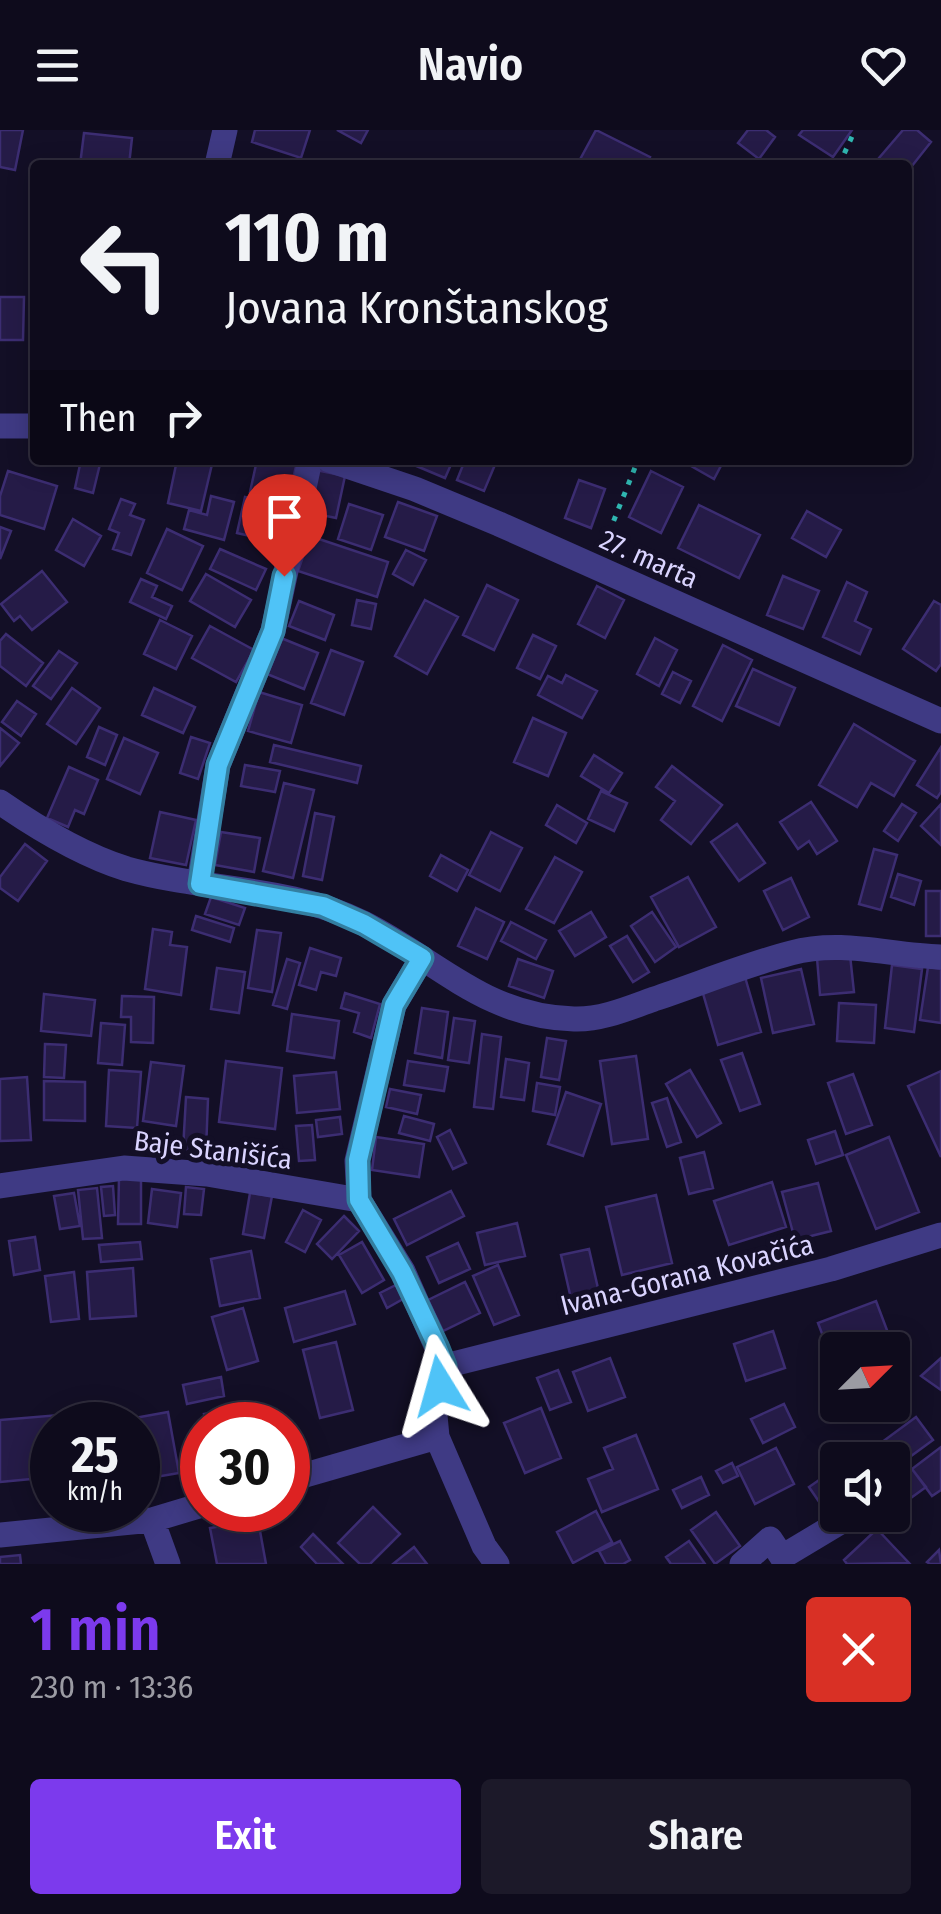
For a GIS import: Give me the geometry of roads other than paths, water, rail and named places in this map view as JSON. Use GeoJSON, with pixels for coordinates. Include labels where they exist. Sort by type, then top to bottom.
{"type":"FeatureCollection","features":[{"type":"Feature","properties":{"kind":"street"},"geometry":{"type":"LineString","coordinates":[[218,160],[224,130]]}},
{"type":"Feature","properties":{"kind":"street"},"geometry":{"type":"LineString","coordinates":[[0,426],[30,426]]}},
{"type":"Feature","properties":{"kind":"street"},"geometry":{"type":"LineString","coordinates":[[200,884],[218,765],[273,631],[309,465]]}},
{"type":"Feature","properties":{"kind":"street","name":"27. marta"},"geometry":{"type":"LineString","coordinates":[[344,465],[415,488],[941,721]]}},
{"type":"Feature","properties":{"kind":"street"},"geometry":{"type":"LineString","coordinates":[[0,802],[43,832],[126,868],[323,906],[364,924],[472,992],[522,1012],[576,1019],[619,1012],[791,952],[822,947],[863,946],[941,957]]}},
{"type":"Feature","properties":{"kind":"street"},"geometry":{"type":"LineString","coordinates":[[422,958],[394,1005],[358,1160],[359,1200],[402,1272],[445,1366],[434,1405],[437,1437],[484,1546],[497,1564]]}},
{"type":"Feature","properties":{"kind":"street","name":"Baje Stanišića"},"geometry":{"type":"LineString","coordinates":[[0,1186],[124,1168],[207,1174],[359,1200]]}},
{"type":"Feature","properties":{"kind":"street","name":"Ivana-Gorana Kovačića"},"geometry":{"type":"LineString","coordinates":[[445,1366],[794,1279],[941,1235]]}},
{"type":"Feature","properties":{"kind":"street"},"geometry":{"type":"LineString","coordinates":[[310,1474],[437,1437]]}},
{"type":"Feature","properties":{"kind":"street"},"geometry":{"type":"LineString","coordinates":[[0,1535],[30,1532]]}},
{"type":"Feature","properties":{"kind":"street"},"geometry":{"type":"LineString","coordinates":[[156,1532],[168,1564]]}},
{"type":"Feature","properties":{"kind":"street"},"geometry":{"type":"LineString","coordinates":[[742,1564],[770,1540],[782,1557],[824,1532]]}}]}
